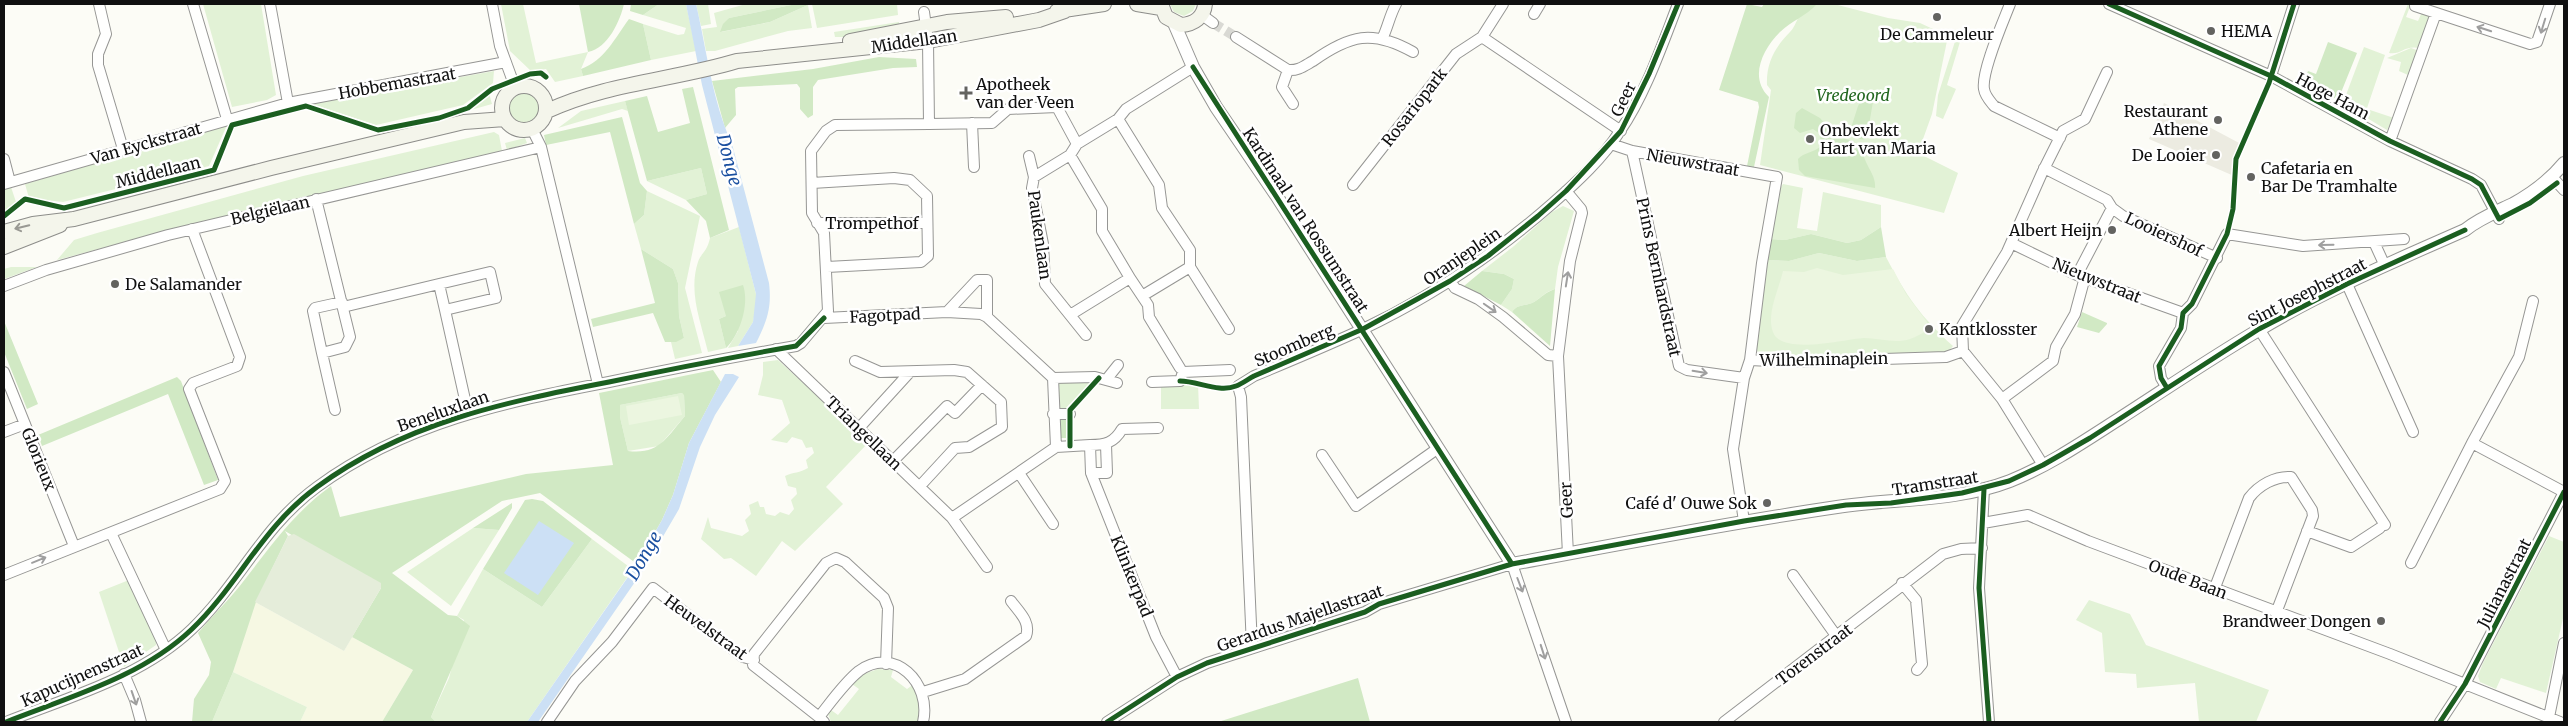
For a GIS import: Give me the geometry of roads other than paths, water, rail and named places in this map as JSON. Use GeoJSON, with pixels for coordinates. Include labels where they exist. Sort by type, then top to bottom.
{"type":"FeatureCollection","features":[{"type":"Feature","properties":{"kind":"main road","name":"Middellaan"},"geometry":{"type":"LineString","coordinates":[[761,58],[925,18],[1065,11],[1104,4]]}},
{"type":"Feature","properties":{"kind":"main road"},"geometry":{"type":"LineString","coordinates":[[1137,4],[1161,6],[1166,17],[1174,23],[1189,24],[1207,14]]}},
{"type":"Feature","properties":{"kind":"main road","name":"Middellaan"},"geometry":{"type":"LineString","coordinates":[[544,96],[587,94],[715,68],[737,61],[928,41],[1039,20],[1065,11]]}},
{"type":"Feature","properties":{"kind":"main road"},"geometry":{"type":"LineString","coordinates":[[528,86],[539,91],[544,96],[546,111],[540,124],[532,129],[521,130],[510,125],[505,119],[502,105],[504,98],[515,87],[528,86]]}},
{"type":"Feature","properties":{"kind":"main road","name":"Middellaan"},"geometry":{"type":"LineString","coordinates":[[546,111],[587,94]]}},
{"type":"Feature","properties":{"kind":"main road","name":"Middellaan"},"geometry":{"type":"LineString","coordinates":[[464,122],[502,105]]}},
{"type":"Feature","properties":{"kind":"main road","name":"Middellaan"},"geometry":{"type":"LineString","coordinates":[[4,232],[33,224],[74,219],[271,168],[464,122],[505,119]]}},
{"type":"Feature","properties":{"kind":"main road","name":"Middellaan"},"geometry":{"type":"LineString","coordinates":[[4,247],[37,236],[74,219]]}},
{"type":"Feature","properties":{"kind":"street"},"geometry":{"type":"LineString","coordinates":[[100,4],[106,24],[106,34],[98,54],[98,65],[123,149]]}},
{"type":"Feature","properties":{"kind":"street"},"geometry":{"type":"LineString","coordinates":[[193,4],[227,119]]}},
{"type":"Feature","properties":{"kind":"street"},"geometry":{"type":"LineString","coordinates":[[272,4],[288,103]]}},
{"type":"Feature","properties":{"kind":"street"},"geometry":{"type":"LineString","coordinates":[[492,4],[500,46],[515,87]]}},
{"type":"Feature","properties":{"kind":"street"},"geometry":{"type":"LineString","coordinates":[[1383,38],[1388,26],[1388,18],[1396,4]]}},
{"type":"Feature","properties":{"kind":"street","name":"Rosariopark"},"geometry":{"type":"LineString","coordinates":[[1353,185],[1456,54],[1482,37],[1503,4]]}},
{"type":"Feature","properties":{"kind":"street"},"geometry":{"type":"LineString","coordinates":[[1534,14],[1540,4]]}},
{"type":"Feature","properties":{"kind":"street","name":"Geer"},"geometry":{"type":"LineString","coordinates":[[1566,191],[1621,131],[1649,74],[1678,4]]}},
{"type":"Feature","properties":{"kind":"street"},"geometry":{"type":"LineString","coordinates":[[2010,4],[1998,32],[1985,78],[1984,88],[1987,97],[1994,106],[2060,138]]}},
{"type":"Feature","properties":{"kind":"street","name":"Hoge Ham"},"geometry":{"type":"LineString","coordinates":[[2109,4],[2271,76],[2390,141],[2472,179],[2481,185],[2497,216]]}},
{"type":"Feature","properties":{"kind":"street"},"geometry":{"type":"LineString","coordinates":[[2271,76],[2294,4]]}},
{"type":"Feature","properties":{"kind":"street"},"geometry":{"type":"LineString","coordinates":[[2415,5],[2530,44],[2537,42],[2540,36],[2550,4]]}},
{"type":"Feature","properties":{"kind":"street"},"geometry":{"type":"LineString","coordinates":[[2390,141],[2436,13]]}},
{"type":"Feature","properties":{"kind":"street"},"geometry":{"type":"LineString","coordinates":[[925,18],[928,41],[929,124]]}},
{"type":"Feature","properties":{"kind":"street","name":"Kardinaal van Rossumstraat"},"geometry":{"type":"LineString","coordinates":[[1174,23],[1193,67],[1216,107],[1363,329],[1437,449],[1512,564],[1566,722]]}},
{"type":"Feature","properties":{"kind":"street"},"geometry":{"type":"LineString","coordinates":[[1185,47],[1189,24]]}},
{"type":"Feature","properties":{"kind":"street"},"geometry":{"type":"LineString","coordinates":[[1236,37],[1288,70],[1295,71],[1332,47],[1351,39],[1383,38],[1414,52]]}},
{"type":"Feature","properties":{"kind":"street"},"geometry":{"type":"LineString","coordinates":[[1482,37],[1621,131]]}},
{"type":"Feature","properties":{"kind":"street","name":"Hobbemastraat"},"geometry":{"type":"LineString","coordinates":[[288,103],[506,62]]}},
{"type":"Feature","properties":{"kind":"street","name":"Paukenlaan"},"geometry":{"type":"LineString","coordinates":[[1034,177],[1070,155],[1077,144],[1118,119],[1126,109],[1193,67]]}},
{"type":"Feature","properties":{"kind":"street"},"geometry":{"type":"LineString","coordinates":[[1288,70],[1282,87],[1293,104]]}},
{"type":"Feature","properties":{"kind":"street"},"geometry":{"type":"LineString","coordinates":[[2043,466],[2002,399],[1963,351],[1962,326],[2011,243],[2044,168],[2063,131],[2085,119],[2107,72]]}},
{"type":"Feature","properties":{"kind":"street","name":"Van Eyckstraat"},"geometry":{"type":"LineString","coordinates":[[7,183],[288,103]]}},
{"type":"Feature","properties":{"kind":"street"},"geometry":{"type":"LineString","coordinates":[[824,318],[828,311],[827,266],[824,233],[812,213],[811,151],[826,131],[835,126],[992,123],[1008,109],[1057,107],[1077,144]]}},
{"type":"Feature","properties":{"kind":"street"},"geometry":{"type":"LineString","coordinates":[[1118,119],[1159,185],[1162,208],[1190,250],[1190,267],[1229,329]]}},
{"type":"Feature","properties":{"kind":"street"},"geometry":{"type":"LineString","coordinates":[[972,124],[974,167]]}},
{"type":"Feature","properties":{"kind":"street"},"geometry":{"type":"LineString","coordinates":[[532,129],[541,147],[598,384]]}},
{"type":"Feature","properties":{"kind":"street","name":"Nieuwstraat"},"geometry":{"type":"LineString","coordinates":[[1611,144],[1632,152],[1777,177]]}},
{"type":"Feature","properties":{"kind":"street","name":"Belgiëlaan"},"geometry":{"type":"LineString","coordinates":[[4,286],[46,270],[192,229],[541,147]]}},
{"type":"Feature","properties":{"kind":"street","name":"Prins Bernhardstraat"},"geometry":{"type":"LineString","coordinates":[[1632,152],[1679,366],[1687,370],[1744,378]]}},
{"type":"Feature","properties":{"kind":"street"},"geometry":{"type":"LineString","coordinates":[[1070,155],[1102,208],[1102,231],[1148,305],[1150,317],[1180,368]]}},
{"type":"Feature","properties":{"kind":"street","name":"Paukenlaan"},"geometry":{"type":"LineString","coordinates":[[1029,156],[1034,177],[1032,188],[1043,244],[1045,284],[1086,335]]}},
{"type":"Feature","properties":{"kind":"street"},"geometry":{"type":"LineString","coordinates":[[4,159],[7,183]]}},
{"type":"Feature","properties":{"kind":"street","name":"Sint Josephstraat"},"geometry":{"type":"LineString","coordinates":[[2167,388],[2259,329],[2347,284],[2465,230],[2476,220],[2497,216],[2530,203],[2559,181],[2564,163]]}},
{"type":"Feature","properties":{"kind":"street","name":"Looiershof"},"geometry":{"type":"LineString","coordinates":[[2044,168],[2107,200],[2112,208],[2123,216],[2217,258]]}},
{"type":"Feature","properties":{"kind":"street","name":"Wilhelminaplein"},"geometry":{"type":"LineString","coordinates":[[1777,177],[1762,263],[1750,360],[1791,362],[1937,357],[1963,351]]}},
{"type":"Feature","properties":{"kind":"street","name":"Trompethof"},"geometry":{"type":"LineString","coordinates":[[812,183],[894,178],[910,180],[927,196],[928,256],[921,262],[827,266]]}},
{"type":"Feature","properties":{"kind":"street"},"geometry":{"type":"LineString","coordinates":[[1558,356],[1570,261],[1582,213],[1566,191]]}},
{"type":"Feature","properties":{"kind":"street","name":"Oranjeplein"},"geometry":{"type":"LineString","coordinates":[[1363,329],[1450,282],[1510,239],[1566,191]]}},
{"type":"Feature","properties":{"kind":"street"},"geometry":{"type":"LineString","coordinates":[[316,199],[350,337],[345,347],[322,353]]}},
{"type":"Feature","properties":{"kind":"street","name":"Looiershof"},"geometry":{"type":"LineString","coordinates":[[2002,399],[2053,361],[2056,347],[2076,314],[2081,276],[2112,208]]}},
{"type":"Feature","properties":{"kind":"street","name":"Trompethof"},"geometry":{"type":"LineString","coordinates":[[817,223],[927,222]]}},
{"type":"Feature","properties":{"kind":"street"},"geometry":{"type":"LineString","coordinates":[[4,575],[224,486],[225,481],[189,390],[194,383],[237,366],[240,357],[192,229]]}},
{"type":"Feature","properties":{"kind":"street","name":"Sint Josephstraat"},"geometry":{"type":"LineString","coordinates":[[2217,258],[2228,234],[2303,246],[2404,239]]}},
{"type":"Feature","properties":{"kind":"street","name":"Sint Josephstraat"},"geometry":{"type":"LineString","coordinates":[[2374,242],[2385,266]]}},
{"type":"Feature","properties":{"kind":"street","name":"Nieuwstraat"},"geometry":{"type":"LineString","coordinates":[[2011,243],[2081,276],[2183,313]]}},
{"type":"Feature","properties":{"kind":"street"},"geometry":{"type":"LineString","coordinates":[[2167,388],[2161,378],[2159,366],[2181,328],[2183,313],[2192,304],[2217,258]]}},
{"type":"Feature","properties":{"kind":"street"},"geometry":{"type":"LineString","coordinates":[[1142,296],[1190,267]]}},
{"type":"Feature","properties":{"kind":"street"},"geometry":{"type":"LineString","coordinates":[[335,410],[313,311],[315,308],[342,304],[490,272],[496,298],[445,310]]}},
{"type":"Feature","properties":{"kind":"street"},"geometry":{"type":"LineString","coordinates":[[1070,315],[1130,278]]}},
{"type":"Feature","properties":{"kind":"street"},"geometry":{"type":"LineString","coordinates":[[947,312],[977,280],[987,280],[987,317],[1052,378],[1095,377],[1117,383]]}},
{"type":"Feature","properties":{"kind":"street","name":"Oranjeplein"},"geometry":{"type":"LineString","coordinates":[[1450,282],[1455,288],[1478,300],[1503,317],[1548,355],[1558,356]]}},
{"type":"Feature","properties":{"kind":"street"},"geometry":{"type":"LineString","coordinates":[[439,284],[468,412]]}},
{"type":"Feature","properties":{"kind":"street","name":"Sint Josephstraat"},"geometry":{"type":"LineString","coordinates":[[2347,284],[2413,432]]}},
{"type":"Feature","properties":{"kind":"street"},"geometry":{"type":"LineString","coordinates":[[2411,563],[2472,443],[2519,357],[2533,301]]}},
{"type":"Feature","properties":{"kind":"street","name":"Fagotpad"},"geometry":{"type":"LineString","coordinates":[[824,318],[947,312],[981,314],[987,317]]}},
{"type":"Feature","properties":{"kind":"street","name":"Beneluxlaan"},"geometry":{"type":"LineString","coordinates":[[191,630],[212,607],[276,523],[316,487],[394,441],[468,412],[516,400],[801,343],[824,318]]}},
{"type":"Feature","properties":{"kind":"street","name":"Stoomberg"},"geometry":{"type":"LineString","coordinates":[[1252,647],[1241,397],[1238,386],[1254,376],[1363,329]]}},
{"type":"Feature","properties":{"kind":"street","name":"Sint Josephstraat"},"geometry":{"type":"LineString","coordinates":[[2259,329],[2382,526],[2351,547],[2307,531]]}},
{"type":"Feature","properties":{"kind":"street","name":"Triangellaan"},"geometry":{"type":"LineString","coordinates":[[776,349],[952,518],[987,567]]}},
{"type":"Feature","properties":{"kind":"street","name":"Geer"},"geometry":{"type":"LineString","coordinates":[[1558,356],[1568,554]]}},
{"type":"Feature","properties":{"kind":"street"},"geometry":{"type":"LineString","coordinates":[[1744,521],[1733,449],[1744,378],[1750,360]]}},
{"type":"Feature","properties":{"kind":"street"},"geometry":{"type":"LineString","coordinates":[[855,361],[880,372],[954,370],[966,372],[1001,402],[1002,427],[969,447],[955,448],[920,486]]}},
{"type":"Feature","properties":{"kind":"street"},"geometry":{"type":"LineString","coordinates":[[1106,380],[1118,365]]}},
{"type":"Feature","properties":{"kind":"street"},"geometry":{"type":"LineString","coordinates":[[1152,382],[1180,381],[1184,372],[1230,370]]}},
{"type":"Feature","properties":{"kind":"street","name":"Glorieux"},"geometry":{"type":"LineString","coordinates":[[4,372],[74,546]]}},
{"type":"Feature","properties":{"kind":"street"},"geometry":{"type":"LineString","coordinates":[[859,428],[910,372]]}},
{"type":"Feature","properties":{"kind":"street"},"geometry":{"type":"LineString","coordinates":[[1052,378],[1056,447]]}},
{"type":"Feature","properties":{"kind":"street"},"geometry":{"type":"LineString","coordinates":[[893,461],[947,406],[955,413],[982,385]]}},
{"type":"Feature","properties":{"kind":"street","name":"Tramstraat"},"geometry":{"type":"LineString","coordinates":[[1512,564],[1744,521],[1984,489],[2009,481],[2043,466],[2167,388]]}},
{"type":"Feature","properties":{"kind":"street"},"geometry":{"type":"LineString","coordinates":[[1053,414],[1070,414]]}},
{"type":"Feature","properties":{"kind":"street"},"geometry":{"type":"LineString","coordinates":[[4,432],[24,424]]}},
{"type":"Feature","properties":{"kind":"street"},"geometry":{"type":"LineString","coordinates":[[952,518],[1056,447],[1106,445],[1117,438],[1122,429],[1158,428]]}},
{"type":"Feature","properties":{"kind":"street"},"geometry":{"type":"LineString","coordinates":[[2472,443],[2564,492]]}},
{"type":"Feature","properties":{"kind":"street"},"geometry":{"type":"LineString","coordinates":[[1090,474],[1107,473],[1106,445]]}},
{"type":"Feature","properties":{"kind":"street","name":"Klinkerpad"},"geometry":{"type":"LineString","coordinates":[[1090,446],[1090,474],[1156,637],[1177,677]]}},
{"type":"Feature","properties":{"kind":"street"},"geometry":{"type":"LineString","coordinates":[[1322,455],[1356,506],[1437,449]]}},
{"type":"Feature","properties":{"kind":"street"},"geometry":{"type":"LineString","coordinates":[[1019,473],[1053,524]]}},
{"type":"Feature","properties":{"kind":"street"},"geometry":{"type":"LineString","coordinates":[[2214,590],[2249,498],[2254,492],[2278,476],[2291,477],[2312,510],[2313,516],[2276,613]]}},
{"type":"Feature","properties":{"kind":"street"},"geometry":{"type":"LineString","coordinates":[[1984,489],[1979,588],[1989,722]]}},
{"type":"Feature","properties":{"kind":"street","name":"Julianastraat"},"geometry":{"type":"LineString","coordinates":[[2440,722],[2464,684],[2564,492]]}},
{"type":"Feature","properties":{"kind":"street","name":"Oude Baan"},"geometry":{"type":"LineString","coordinates":[[1983,523],[2028,515],[2088,542],[2390,654],[2548,720],[2560,722]]}},
{"type":"Feature","properties":{"kind":"street"},"geometry":{"type":"LineString","coordinates":[[110,533],[166,650]]}},
{"type":"Feature","properties":{"kind":"street","name":"Torenstraat"},"geometry":{"type":"LineString","coordinates":[[1724,722],[1837,637],[1902,583],[1943,554],[1961,549],[1982,548]]}},
{"type":"Feature","properties":{"kind":"street"},"geometry":{"type":"LineString","coordinates":[[754,660],[754,654],[826,563],[836,558],[845,562],[884,598],[888,608],[886,664]]}},
{"type":"Feature","properties":{"kind":"street","name":"Gerardus Majellastraat"},"geometry":{"type":"LineString","coordinates":[[1107,722],[1177,677],[1207,663],[1365,612],[1379,604],[1512,564]]}},
{"type":"Feature","properties":{"kind":"street"},"geometry":{"type":"LineString","coordinates":[[1792,575],[1837,637]]}},
{"type":"Feature","properties":{"kind":"street"},"geometry":{"type":"LineString","coordinates":[[1902,583],[1916,600],[1922,664],[1917,670]]}},
{"type":"Feature","properties":{"kind":"street","name":"Heuvelstraat"},"geometry":{"type":"LineString","coordinates":[[547,722],[575,682],[612,642],[653,588],[743,657],[754,660],[753,665],[822,720]]}},
{"type":"Feature","properties":{"kind":"street"},"geometry":{"type":"LineString","coordinates":[[923,692],[965,679],[1026,636],[1028,629],[1026,622],[1011,601]]}},
{"type":"Feature","properties":{"kind":"street","name":"Kapucijnenstraat"},"geometry":{"type":"LineString","coordinates":[[6,722],[124,674],[166,650],[191,630]]}},
{"type":"Feature","properties":{"kind":"street"},"geometry":{"type":"LineString","coordinates":[[2548,720],[2564,643]]}},
{"type":"Feature","properties":{"kind":"street"},"geometry":{"type":"LineString","coordinates":[[822,720],[859,671],[886,664],[907,671],[918,682],[926,701],[924,722]]}},
{"type":"Feature","properties":{"kind":"street"},"geometry":{"type":"LineString","coordinates":[[124,674],[135,700],[141,722]]}},
{"type":"Feature","properties":{"kind":"water","name":"Donge"},"geometry":{"type":"Polygon","coordinates":[[[686,4],[696,4],[719,110],[732,144],[769,283],[770,300],[768,314],[756,343],[738,346],[753,322],[756,294],[702,85],[686,4]]]}},
{"type":"Feature","properties":{"kind":"water","name":"Donge"},"geometry":{"type":"Polygon","coordinates":[[[725,374],[733,374],[739,377],[715,415],[700,447],[679,509],[644,569],[538,722],[527,722],[637,564],[662,520],[673,495],[689,443],[725,374]]]}},
{"type":"Feature","properties":{"kind":"water"},"geometry":{"type":"Polygon","coordinates":[[[539,521],[574,543],[538,595],[504,573],[539,521]]]}},
{"type":"Feature","properties":{"kind":"tunnel"},"geometry":{"type":"LineString","coordinates":[[1213,23],[1236,37]]}},
{"type":"Feature","properties":{"kind":"place","name":"De Cammeleur"},"geometry":{"type":"Point","coordinates":[1937,17]}},
{"type":"Feature","properties":{"kind":"place","name":"HEMA"},"geometry":{"type":"Point","coordinates":[2211,31]}},
{"type":"Feature","properties":{"kind":"place","name":"Apotheek van der Veen"},"geometry":{"type":"Point","coordinates":[966,93]}},
{"type":"Feature","properties":{"kind":"place","name":"Restaurant Athene"},"geometry":{"type":"Point","coordinates":[2218,120]}},
{"type":"Feature","properties":{"kind":"place","name":"Onbevlekt Hart van Maria"},"geometry":{"type":"Point","coordinates":[1810,139]}},
{"type":"Feature","properties":{"kind":"place","name":"De Looier"},"geometry":{"type":"Point","coordinates":[2216,155]}},
{"type":"Feature","properties":{"kind":"place","name":"Cafetaria en Bar De Tramhalte"},"geometry":{"type":"Point","coordinates":[2251,177]}},
{"type":"Feature","properties":{"kind":"place","name":"Albert Heijn"},"geometry":{"type":"Point","coordinates":[2112,230]}},
{"type":"Feature","properties":{"kind":"place","name":"De Salamander"},"geometry":{"type":"Point","coordinates":[115,284]}},
{"type":"Feature","properties":{"kind":"place","name":"Kantklosster"},"geometry":{"type":"Point","coordinates":[1929,329]}},
{"type":"Feature","properties":{"kind":"place","name":"Café d' Ouwe Sok"},"geometry":{"type":"Point","coordinates":[1767,503]}},
{"type":"Feature","properties":{"kind":"place","name":"Brandweer Dongen"},"geometry":{"type":"Point","coordinates":[2381,621]}},
{"type":"Feature","properties":{"kind":"park label","name":"Vredeoord"},"geometry":{"type":"Point","coordinates":[1853,95]}}]}
